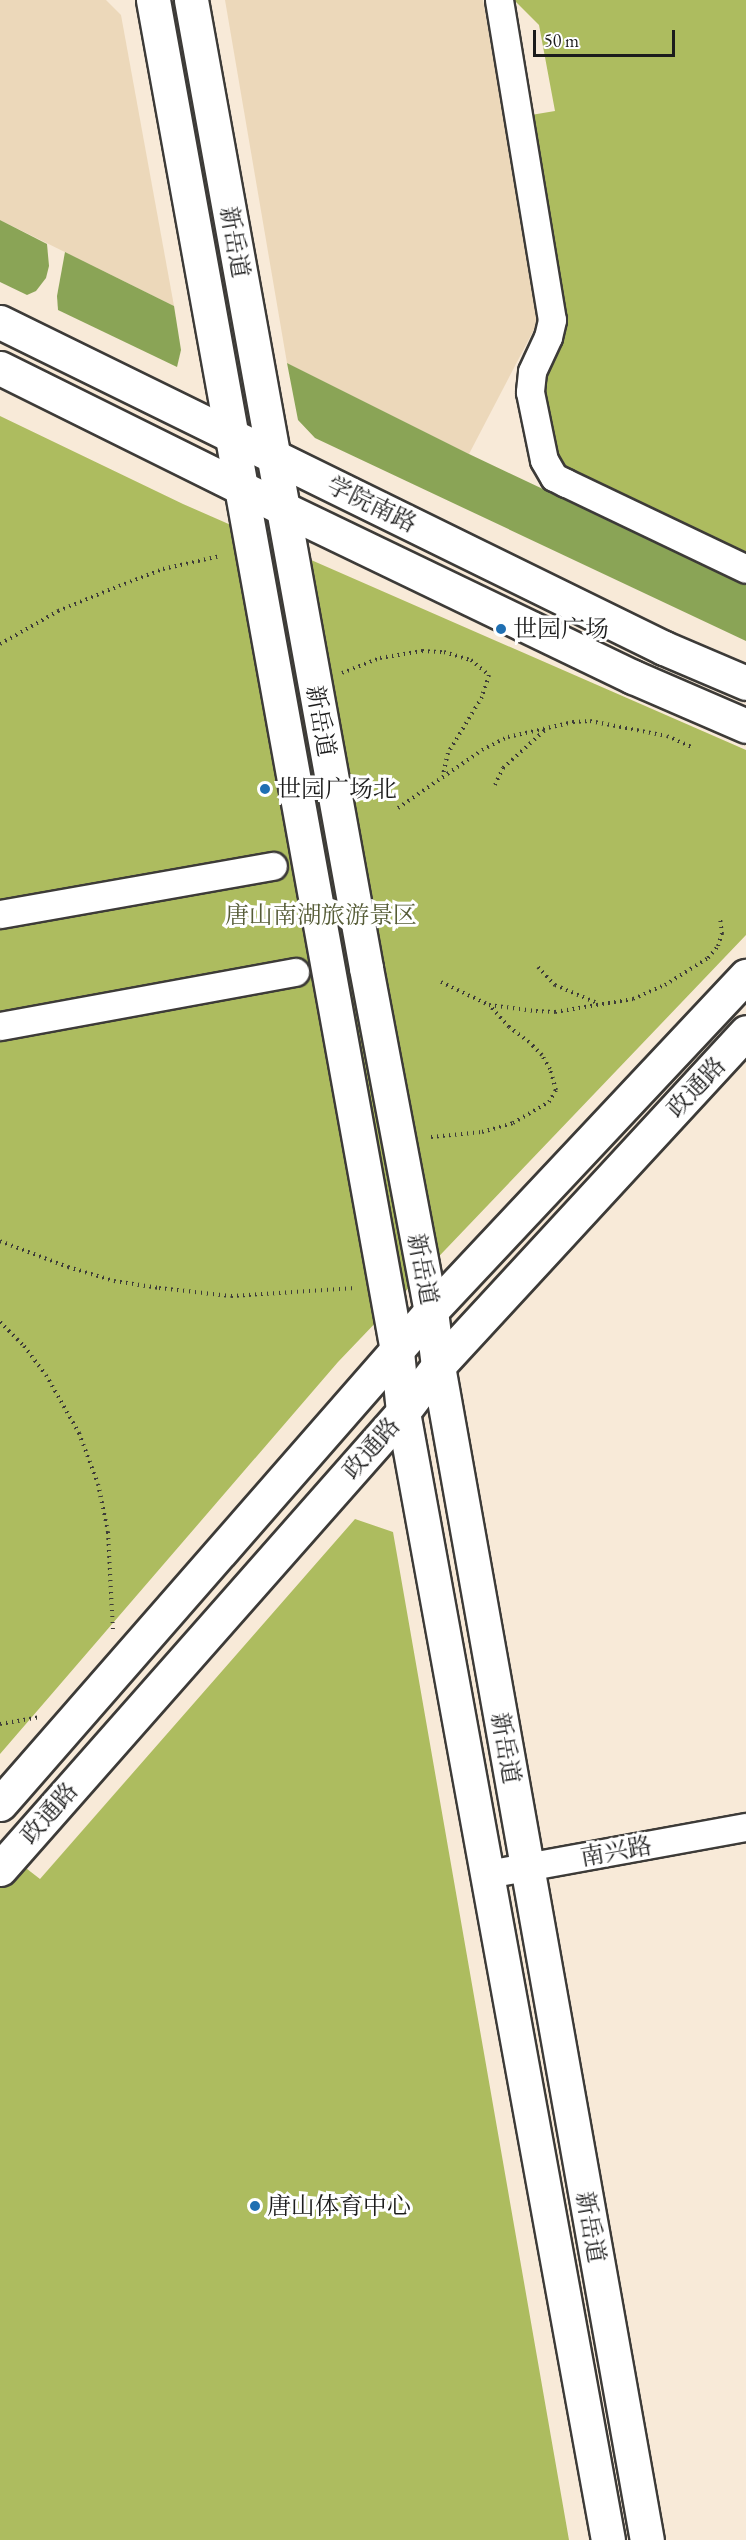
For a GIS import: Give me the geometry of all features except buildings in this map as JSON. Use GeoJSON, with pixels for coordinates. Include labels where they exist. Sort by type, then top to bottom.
{"type":"FeatureCollection","features":[{"type":"Feature","properties":{"kind":"main road","name":"新岳道"},"geometry":{"type":"LineString","coordinates":[[153,0],[397,1351],[403,1412],[608,2540]]}},
{"type":"Feature","properties":{"kind":"main road","name":"新岳道"},"geometry":{"type":"LineString","coordinates":[[191,0],[282,508],[431,1311],[438,1366],[647,2540]]}},
{"type":"Feature","properties":{"kind":"main road","name":"学院南路"},"geometry":{"type":"LineString","coordinates":[[0,322],[664,648],[746,683]]}},
{"type":"Feature","properties":{"kind":"main road","name":"学院南路"},"geometry":{"type":"LineString","coordinates":[[0,368],[240,485],[282,508],[633,677],[746,726]]}},
{"type":"Feature","properties":{"kind":"main road","name":"政通路"},"geometry":{"type":"LineString","coordinates":[[7,1796],[431,1311],[746,976]]}},
{"type":"Feature","properties":{"kind":"main road","name":"政通路"},"geometry":{"type":"LineString","coordinates":[[0,1869],[403,1412],[438,1366],[746,1032]]}},
{"type":"Feature","properties":{"kind":"main road"},"geometry":{"type":"LineString","coordinates":[[7,1796],[51,1810]]}},
{"type":"Feature","properties":{"kind":"street"},"geometry":{"type":"LineString","coordinates":[[499,0],[552,320],[548,337],[532,372],[530,392],[544,460],[554,477],[746,569]]}},
{"type":"Feature","properties":{"kind":"street"},"geometry":{"type":"LineString","coordinates":[[0,914],[273,866]]}},
{"type":"Feature","properties":{"kind":"street"},"geometry":{"type":"LineString","coordinates":[[0,1026],[295,972]]}},
{"type":"Feature","properties":{"kind":"street","name":"南兴路"},"geometry":{"type":"LineString","coordinates":[[487,1874],[746,1827]]}},
{"type":"Feature","properties":{"kind":"path"},"geometry":{"type":"LineString","coordinates":[[0,644],[58,611],[119,586],[164,569],[220,556]]}},
{"type":"Feature","properties":{"kind":"path"},"geometry":{"type":"LineString","coordinates":[[342,673],[380,658],[422,651],[444,652],[471,660],[489,675],[483,697],[448,753],[442,775]]}},
{"type":"Feature","properties":{"kind":"path"},"geometry":{"type":"LineString","coordinates":[[398,808],[442,775],[508,737],[573,722],[590,721],[666,736],[692,747]]}},
{"type":"Feature","properties":{"kind":"path"},"geometry":{"type":"LineString","coordinates":[[495,784],[503,768],[546,730]]}},
{"type":"Feature","properties":{"kind":"path"},"geometry":{"type":"LineString","coordinates":[[441,982],[489,1005],[555,1012],[618,1002],[649,993],[708,958],[718,946],[722,934],[720,918]]}},
{"type":"Feature","properties":{"kind":"path"},"geometry":{"type":"LineString","coordinates":[[538,967],[555,985],[575,996],[598,1004]]}},
{"type":"Feature","properties":{"kind":"path"},"geometry":{"type":"LineString","coordinates":[[431,1137],[482,1132],[513,1123],[549,1102],[556,1090],[550,1069],[542,1055],[509,1027],[489,1005]]}},
{"type":"Feature","properties":{"kind":"path"},"geometry":{"type":"LineString","coordinates":[[0,1241],[68,1267],[114,1281],[159,1288],[231,1296],[356,1288]]}},
{"type":"Feature","properties":{"kind":"path"},"geometry":{"type":"LineString","coordinates":[[0,1322],[24,1346],[46,1375],[83,1443],[98,1484],[108,1532],[113,1630]]}},
{"type":"Feature","properties":{"kind":"path"},"geometry":{"type":"LineString","coordinates":[[0,1724],[40,1717]]}},
{"type":"Feature","properties":{"kind":"shaded area"},"geometry":{"type":"Polygon","coordinates":[[[0,0],[106,0],[121,15],[174,306],[0,220],[0,0]]]}},
{"type":"Feature","properties":{"kind":"shaded area"},"geometry":{"type":"Polygon","coordinates":[[[225,0],[483,0],[540,318],[469,454],[287,363],[225,0]]]}},
{"type":"Feature","properties":{"kind":"green space"},"geometry":{"type":"Polygon","coordinates":[[[514,0],[746,0],[746,562],[573,480],[554,456],[542,384],[531,115],[555,111],[539,25],[514,0]]]}},
{"type":"Feature","properties":{"kind":"green space"},"geometry":{"type":"Polygon","coordinates":[[[0,220],[47,244],[49,266],[46,278],[36,291],[27,295],[0,282],[0,220]]]}},
{"type":"Feature","properties":{"kind":"green space"},"geometry":{"type":"Polygon","coordinates":[[[65,252],[174,306],[181,350],[177,367],[58,310],[57,296],[65,252]]]}},
{"type":"Feature","properties":{"kind":"green space"},"geometry":{"type":"Polygon","coordinates":[[[287,363],[469,454],[746,585],[746,641],[315,438],[298,420],[287,363]]]}},
{"type":"Feature","properties":{"kind":"green space","name":"唐山南湖旅游景区"},"geometry":{"type":"Polygon","coordinates":[[[0,416],[183,504],[746,750],[746,935],[338,1362],[0,1754],[0,416]]]}},
{"type":"Feature","properties":{"kind":"green space","name":"唐山体育中心"},"geometry":{"type":"Polygon","coordinates":[[[355,1519],[393,1532],[569,2540],[0,2540],[0,1848],[40,1879],[355,1519]]]}},
{"type":"Feature","properties":{"kind":"place","name":"世园广场"},"geometry":{"type":"Point","coordinates":[501,629]}},
{"type":"Feature","properties":{"kind":"place","name":"世园广场北"},"geometry":{"type":"Point","coordinates":[265,789]}},
{"type":"Feature","properties":{"kind":"place","name":"唐山体育中心"},"geometry":{"type":"Point","coordinates":[255,2206]}}]}
